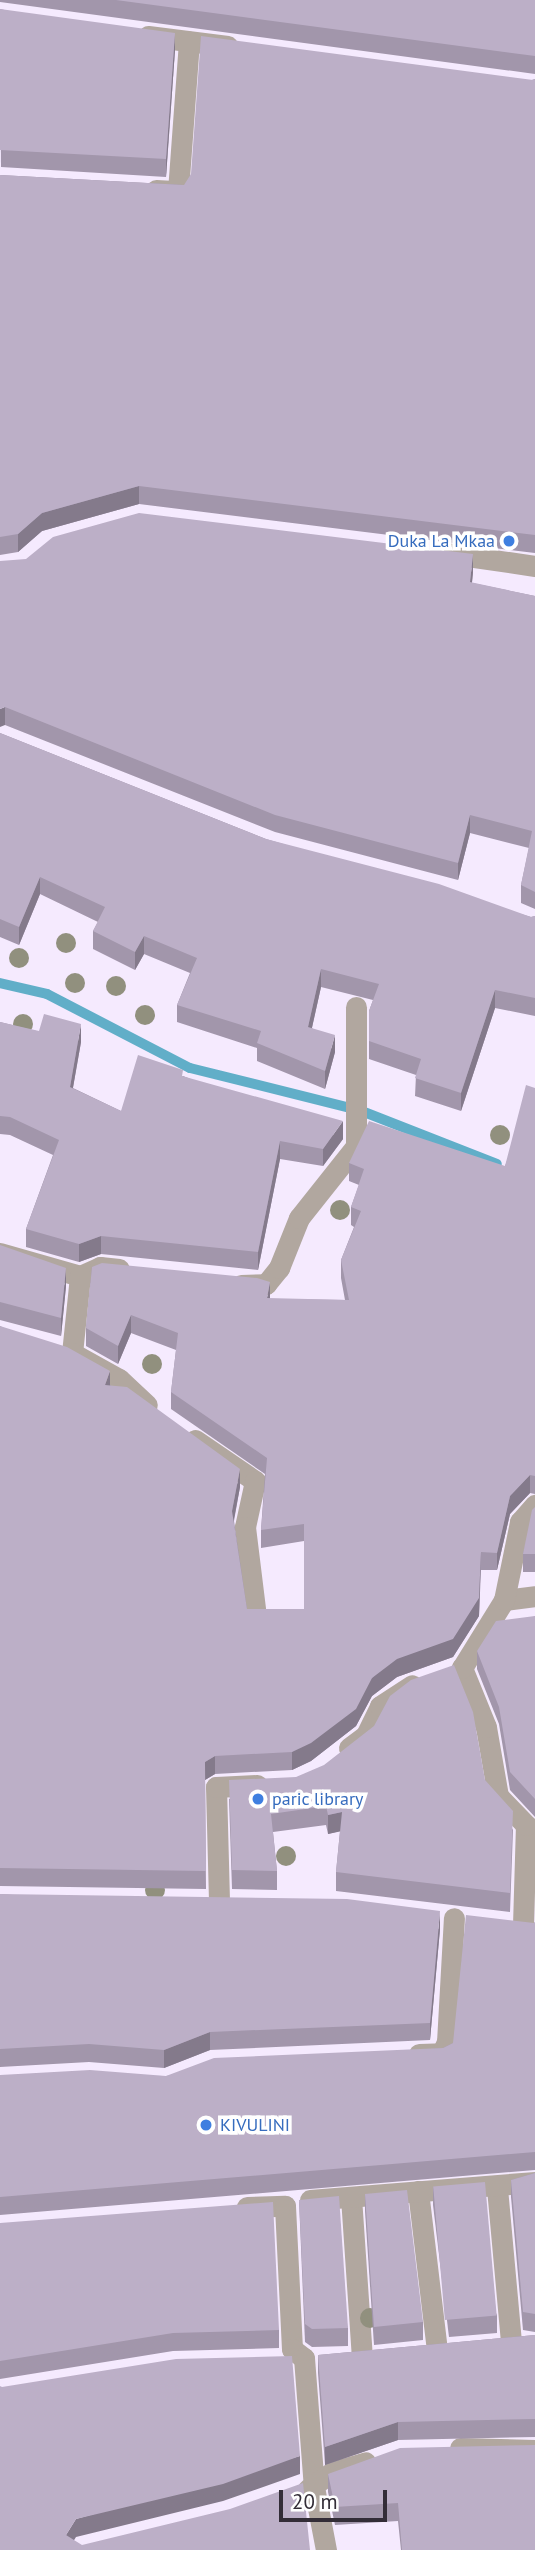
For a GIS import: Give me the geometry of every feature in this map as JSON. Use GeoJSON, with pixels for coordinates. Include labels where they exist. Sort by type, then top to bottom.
{"type":"FeatureCollection","features":[{"type":"Feature","properties":{"kind":"street"},"geometry":{"type":"LineString","coordinates":[[123,33],[244,48]]}},
{"type":"Feature","properties":{"kind":"street"},"geometry":{"type":"LineString","coordinates":[[131,189],[178,191],[188,41]]}},
{"type":"Feature","properties":{"kind":"street"},"geometry":{"type":"LineString","coordinates":[[417,549],[535,566]]}},
{"type":"Feature","properties":{"kind":"street"},"geometry":{"type":"LineString","coordinates":[[221,1282],[266,1284],[299,1218],[356,1146],[356,1007]]}},
{"type":"Feature","properties":{"kind":"street"},"geometry":{"type":"LineString","coordinates":[[0,1253],[80,1276],[100,1267],[138,1271]]}},
{"type":"Feature","properties":{"kind":"street"},"geometry":{"type":"LineString","coordinates":[[72,1353],[80,1276]]}},
{"type":"Feature","properties":{"kind":"street"},"geometry":{"type":"LineString","coordinates":[[49,1347],[72,1353],[119,1379],[171,1425],[255,1481],[245,1527],[255,1608]]}},
{"type":"Feature","properties":{"kind":"street"},"geometry":{"type":"LineString","coordinates":[[328,1764],[366,1735],[380,1706],[405,1687],[462,1668],[504,1600],[520,1522],[535,1505]]}},
{"type":"Feature","properties":{"kind":"street"},"geometry":{"type":"LineString","coordinates":[[504,1600],[535,1596]]}},
{"type":"Feature","properties":{"kind":"street"},"geometry":{"type":"LineString","coordinates":[[428,1914],[529,1927],[526,1825],[498,1796],[486,1727],[462,1668]]}},
{"type":"Feature","properties":{"kind":"street"},"geometry":{"type":"LineString","coordinates":[[219,1901],[216,1787],[282,1784]]}},
{"type":"Feature","properties":{"kind":"street"},"geometry":{"type":"LineString","coordinates":[[196,1900],[245,1902]]}},
{"type":"Feature","properties":{"kind":"street"},"geometry":{"type":"LineString","coordinates":[[393,2053],[442,2053],[454,1918]]}},
{"type":"Feature","properties":{"kind":"street"},"geometry":{"type":"LineString","coordinates":[[221,2208],[285,2206],[351,2197],[497,2188],[535,2182]]}},
{"type":"Feature","properties":{"kind":"street"},"geometry":{"type":"LineString","coordinates":[[497,2188],[511,2342]]}},
{"type":"Feature","properties":{"kind":"street"},"geometry":{"type":"LineString","coordinates":[[418,2191],[437,2350]]}},
{"type":"Feature","properties":{"kind":"street"},"geometry":{"type":"LineString","coordinates":[[351,2197],[362,2359]]}},
{"type":"Feature","properties":{"kind":"street"},"geometry":{"type":"LineString","coordinates":[[285,2206],[292,2349],[304,2358],[314,2487],[326,2550]]}},
{"type":"Feature","properties":{"kind":"street"},"geometry":{"type":"LineString","coordinates":[[486,2345],[535,2342]]}},
{"type":"Feature","properties":{"kind":"street"},"geometry":{"type":"LineString","coordinates":[[412,2353],[461,2347]]}},
{"type":"Feature","properties":{"kind":"street"},"geometry":{"type":"LineString","coordinates":[[274,2359],[362,2359],[387,2356]]}},
{"type":"Feature","properties":{"kind":"street"},"geometry":{"type":"LineString","coordinates":[[439,2450],[535,2450]]}},
{"type":"Feature","properties":{"kind":"street"},"geometry":{"type":"LineString","coordinates":[[289,2495],[314,2487],[332,2472],[385,2457]]}},
{"type":"Feature","properties":{"kind":"building"},"geometry":{"type":"Polygon","coordinates":[[[116,0],[535,0],[535,56],[116,0]]]}},
{"type":"Feature","properties":{"kind":"building"},"geometry":{"type":"Polygon","coordinates":[[[0,9],[175,33],[166,159],[0,150],[0,9]]]}},
{"type":"Feature","properties":{"kind":"building"},"geometry":{"type":"Polygon","coordinates":[[[201,36],[535,79],[535,535],[139,486],[42,513],[18,534],[0,537],[0,175],[184,185],[191,174],[201,36]]]}},
{"type":"Feature","properties":{"kind":"building"},"geometry":{"type":"Polygon","coordinates":[[[139,513],[473,554],[470,582],[535,596],[535,892],[521,885],[532,831],[470,815],[458,863],[275,815],[5,707],[0,709],[0,561],[26,559],[53,537],[139,513]]]}},
{"type":"Feature","properties":{"kind":"building"},"geometry":{"type":"Polygon","coordinates":[[[0,733],[266,839],[439,884],[531,917],[535,916],[535,998],[495,990],[461,1093],[415,1078],[421,1059],[369,1041],[369,1011],[379,984],[321,969],[308,1027],[335,1035],[325,1071],[257,1043],[261,1031],[177,1005],[197,958],[144,936],[135,952],[93,931],[105,907],[40,877],[19,927],[0,919],[0,733]]]}},
{"type":"Feature","properties":{"kind":"building"},"geometry":{"type":"Polygon","coordinates":[[[44,1014],[81,1024],[70,1087],[121,1111],[138,1055],[183,1070],[182,1076],[343,1121],[323,1149],[280,1141],[258,1252],[101,1236],[79,1244],[26,1229],[59,1140],[10,1117],[0,1116],[0,1022],[39,1031],[44,1014]]]}},
{"type":"Feature","properties":{"kind":"building"},"geometry":{"type":"Polygon","coordinates":[[[526,1085],[535,1088],[535,1476],[530,1475],[510,1496],[497,1553],[481,1552],[479,1598],[453,1639],[397,1659],[372,1678],[356,1709],[311,1743],[292,1752],[215,1756],[205,1762],[206,1871],[0,1868],[0,1326],[67,1347],[110,1371],[105,1385],[127,1387],[240,1469],[232,1511],[247,1609],[304,1609],[304,1524],[261,1530],[267,1458],[171,1392],[178,1333],[131,1315],[118,1346],[86,1328],[92,1267],[102,1263],[257,1278],[270,1282],[267,1298],[349,1300],[341,1260],[361,1211],[351,1207],[364,1169],[349,1163],[369,1121],[505,1166],[526,1085]]]}},
{"type":"Feature","properties":{"kind":"building"},"geometry":{"type":"Polygon","coordinates":[[[0,1245],[66,1268],[61,1318],[0,1302],[0,1245]]]}},
{"type":"Feature","properties":{"kind":"building"},"geometry":{"type":"Polygon","coordinates":[[[535,1507],[535,1554],[523,1554],[532,1510],[535,1507]]]}},
{"type":"Feature","properties":{"kind":"building"},"geometry":{"type":"Polygon","coordinates":[[[535,1616],[535,1799],[510,1772],[499,1707],[477,1651],[496,1621],[535,1616]]]}},
{"type":"Feature","properties":{"kind":"building"},"geometry":{"type":"Polygon","coordinates":[[[454,1665],[473,1712],[485,1780],[513,1811],[510,1893],[336,1872],[342,1812],[328,1815],[326,1806],[271,1814],[277,1871],[232,1870],[229,1780],[296,1777],[324,1765],[374,1726],[390,1696],[411,1680],[454,1665]]]}},
{"type":"Feature","properties":{"kind":"building"},"geometry":{"type":"Polygon","coordinates":[[[0,1894],[347,1899],[440,1911],[430,2023],[210,2032],[164,2050],[89,2044],[0,2049],[0,1894]]]}},
{"type":"Feature","properties":{"kind":"building"},"geometry":{"type":"Polygon","coordinates":[[[466,1915],[535,1922],[535,2152],[0,2197],[0,2075],[90,2070],[166,2076],[214,2058],[443,2048],[453,2043],[466,1915]]]}},
{"type":"Feature","properties":{"kind":"building"},"geometry":{"type":"Polygon","coordinates":[[[535,2173],[535,2314],[523,2312],[511,2180],[535,2173]]]}},
{"type":"Feature","properties":{"kind":"building"},"geometry":{"type":"Polygon","coordinates":[[[485,2182],[497,2315],[445,2320],[433,2187],[485,2182]]]}},
{"type":"Feature","properties":{"kind":"building"},"geometry":{"type":"Polygon","coordinates":[[[407,2190],[423,2322],[374,2327],[365,2194],[407,2190]]]}},
{"type":"Feature","properties":{"kind":"building"},"geometry":{"type":"Polygon","coordinates":[[[339,2196],[348,2328],[312,2329],[305,2324],[299,2200],[339,2196]]]}},
{"type":"Feature","properties":{"kind":"building"},"geometry":{"type":"Polygon","coordinates":[[[273,2202],[279,2330],[173,2333],[0,2361],[0,2223],[273,2202]]]}},
{"type":"Feature","properties":{"kind":"building"},"geometry":{"type":"Polygon","coordinates":[[[535,2335],[535,2419],[398,2422],[325,2447],[318,2355],[535,2335]]]}},
{"type":"Feature","properties":{"kind":"building"},"geometry":{"type":"Polygon","coordinates":[[[292,2356],[300,2456],[223,2484],[76,2519],[66,2535],[82,2545],[230,2509],[303,2483],[310,2550],[0,2550],[0,2386],[176,2359],[292,2356]]]}},
{"type":"Feature","properties":{"kind":"building"},"geometry":{"type":"Polygon","coordinates":[[[535,2445],[535,2550],[402,2550],[398,2503],[335,2507],[328,2474],[400,2448],[535,2445]]]}},
{"type":"Feature","properties":{"kind":"waterway"},"geometry":{"type":"LineString","coordinates":[[0,983],[47,994],[190,1068],[359,1110],[497,1164]]}},
{"type":"Feature","properties":{"kind":"place","name":"Duka La Mkaa"},"geometry":{"type":"Point","coordinates":[509,541]}},
{"type":"Feature","properties":{"kind":"place","name":"paric library"},"geometry":{"type":"Point","coordinates":[258,1799]}},
{"type":"Feature","properties":{"kind":"place","name":"KIVULINI"},"geometry":{"type":"Point","coordinates":[206,2125]}}]}
